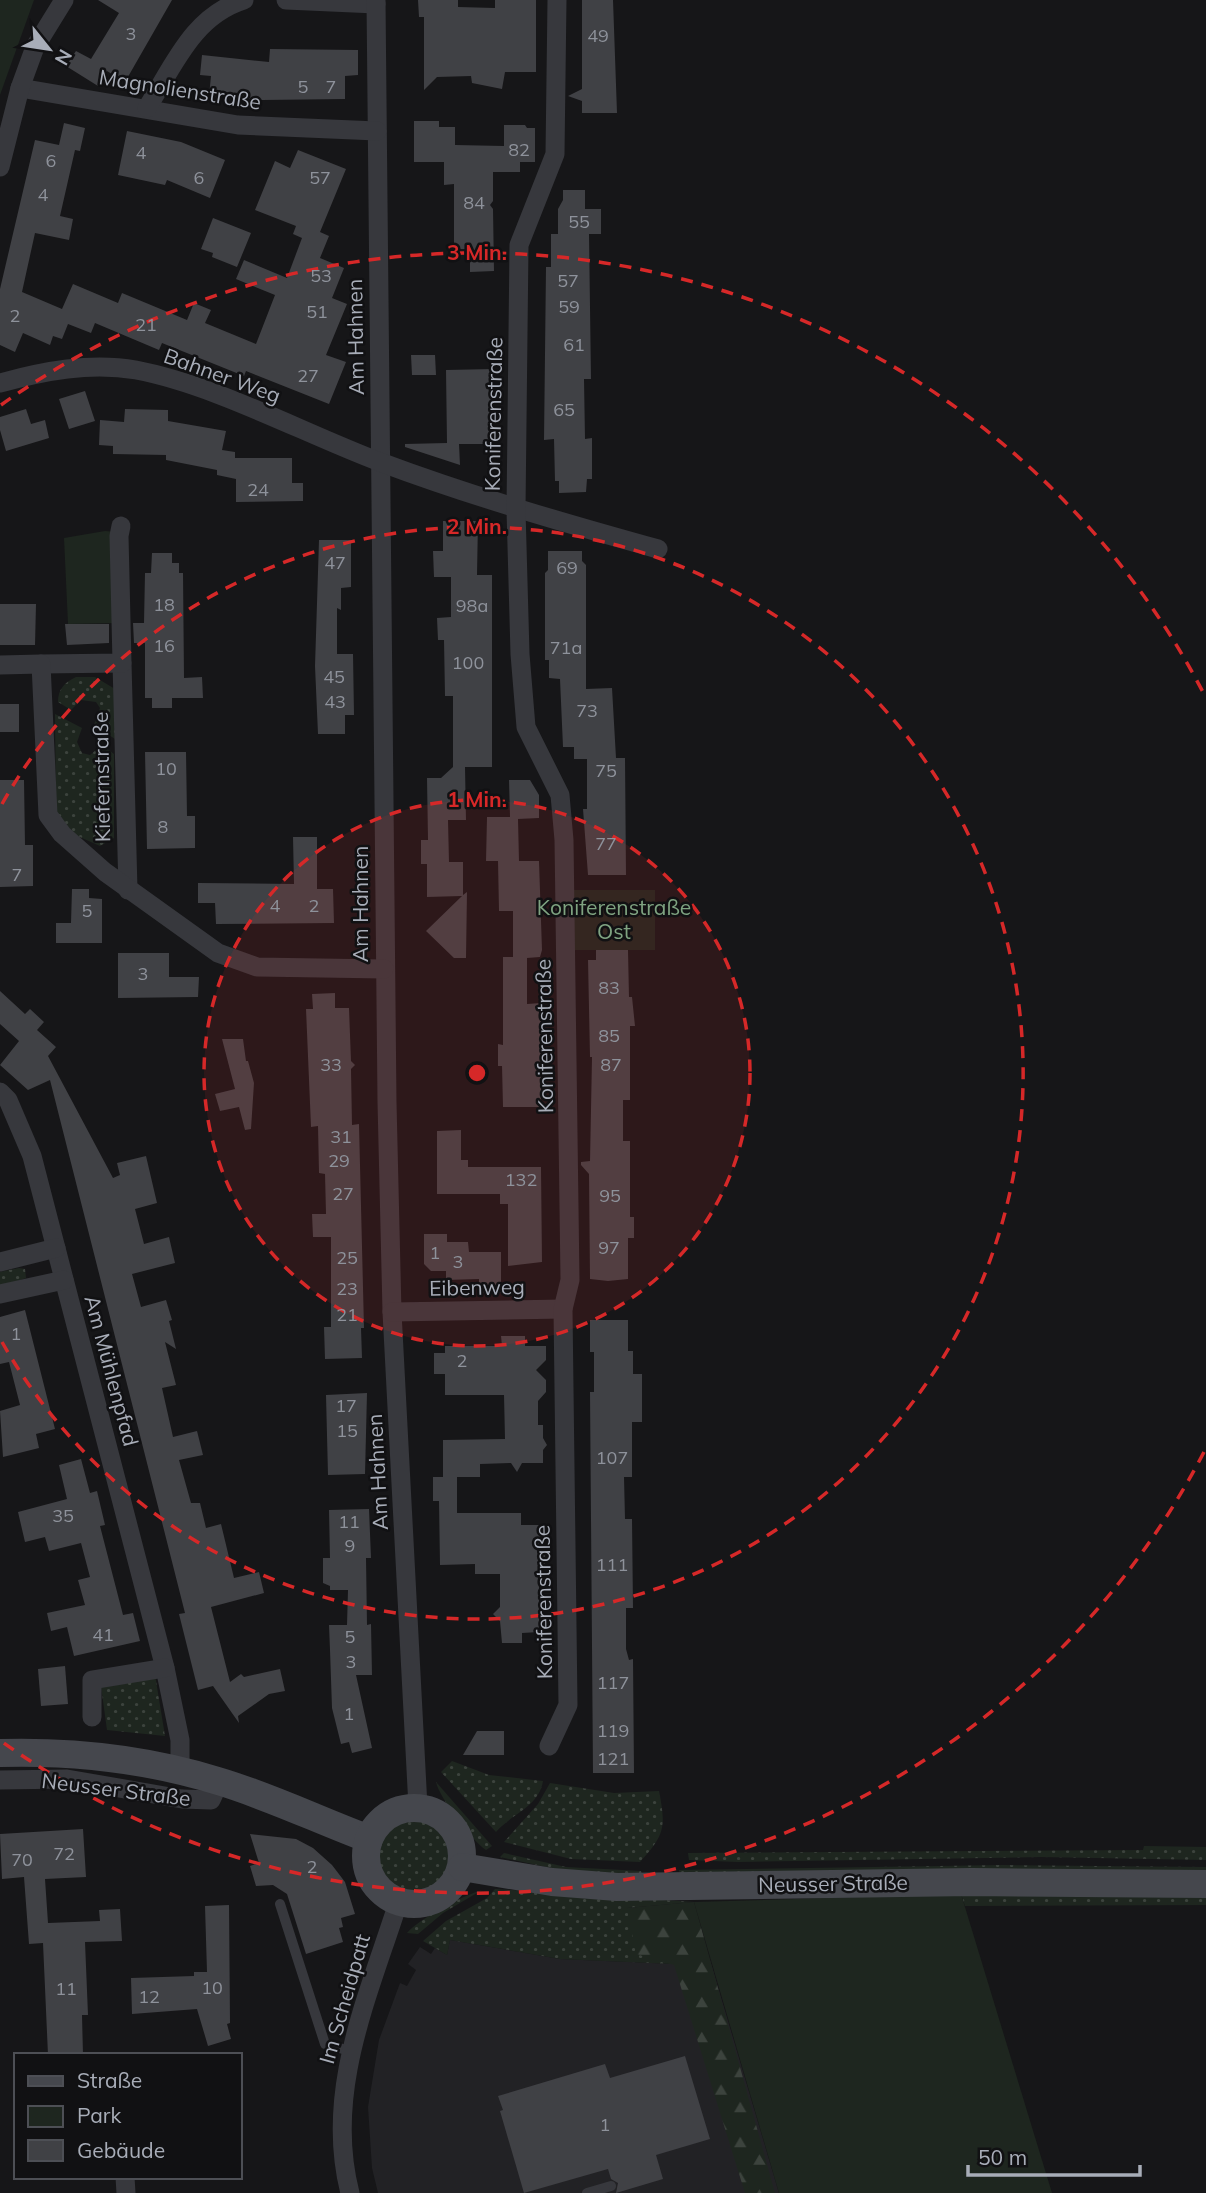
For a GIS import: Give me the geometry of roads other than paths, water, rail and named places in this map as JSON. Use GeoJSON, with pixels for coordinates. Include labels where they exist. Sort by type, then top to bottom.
{"type":"FeatureCollection","features":[{"type":"Feature","properties":{"kind":"main road","name":"Neusser Straße"},"geometry":{"type":"LineString","coordinates":[[0,1753],[72,1753],[180,1770],[220,1781],[369,1839]]}},
{"type":"Feature","properties":{"kind":"main road"},"geometry":{"type":"LineString","coordinates":[[418,1807],[444,1817],[456,1831],[463,1848],[462,1867],[454,1885],[438,1899],[419,1905],[398,1903],[381,1893],[370,1877],[365,1858],[369,1839],[378,1824],[392,1813],[418,1807]]}},
{"type":"Feature","properties":{"kind":"main road","name":"Neusser Straße"},"geometry":{"type":"LineString","coordinates":[[462,1867],[552,1882],[617,1887],[972,1882],[1206,1884]]}},
{"type":"Feature","properties":{"kind":"street"},"geometry":{"type":"LineString","coordinates":[[0,167],[20,88],[35,47],[64,0]]}},
{"type":"Feature","properties":{"kind":"street"},"geometry":{"type":"LineString","coordinates":[[147,108],[194,32],[220,7],[244,0]]}},
{"type":"Feature","properties":{"kind":"street"},"geometry":{"type":"LineString","coordinates":[[286,0],[376,2]]}},
{"type":"Feature","properties":{"kind":"street","name":"Koniferenstraße"},"geometry":{"type":"LineString","coordinates":[[549,1746],[568,1704],[563,1309],[570,1280],[564,840],[561,795],[526,727],[520,654],[516,510],[519,245],[555,154],[557,0]]}},
{"type":"Feature","properties":{"kind":"street","name":"Am Hahnen"},"geometry":{"type":"LineString","coordinates":[[376,2],[384,969],[392,1312],[418,1807]]}},
{"type":"Feature","properties":{"kind":"street","name":"Magnolienstraße"},"geometry":{"type":"LineString","coordinates":[[20,88],[238,125],[377,131]]}},
{"type":"Feature","properties":{"kind":"street","name":"Bahner Weg"},"geometry":{"type":"LineString","coordinates":[[0,383],[46,371],[94,367],[135,370],[181,382],[380,462],[516,510],[658,549]]}},
{"type":"Feature","properties":{"kind":"street","name":"Kiefernstraße"},"geometry":{"type":"LineString","coordinates":[[121,526],[119,536],[128,890]]}},
{"type":"Feature","properties":{"kind":"street"},"geometry":{"type":"LineString","coordinates":[[0,665],[122,663]]}},
{"type":"Feature","properties":{"kind":"street","name":"Kiefernstraße"},"geometry":{"type":"LineString","coordinates":[[41,664],[48,815],[62,834],[128,890],[218,953],[257,967],[384,969]]}},
{"type":"Feature","properties":{"kind":"street","name":"Am Mühlenpfad"},"geometry":{"type":"LineString","coordinates":[[0,1092],[8,1100],[32,1156],[165,1668],[180,1740],[180,1770]]}},
{"type":"Feature","properties":{"kind":"street"},"geometry":{"type":"LineString","coordinates":[[0,1262],[56,1248]]}},
{"type":"Feature","properties":{"kind":"street"},"geometry":{"type":"LineString","coordinates":[[0,1294],[64,1280]]}},
{"type":"Feature","properties":{"kind":"street","name":"Eibenweg"},"geometry":{"type":"LineString","coordinates":[[392,1312],[563,1309]]}},
{"type":"Feature","properties":{"kind":"street"},"geometry":{"type":"LineString","coordinates":[[92,1717],[92,1680],[165,1668]]}},
{"type":"Feature","properties":{"kind":"street","name":"Neusser Straße"},"geometry":{"type":"LineString","coordinates":[[0,1780],[67,1779],[182,1799],[211,1800],[220,1781]]}},
{"type":"Feature","properties":{"kind":"street","name":"Im Scheidpatt"},"geometry":{"type":"LineString","coordinates":[[350,2193],[342,2127],[343,2096],[350,2051],[398,1903]]}},
{"type":"Feature","properties":{"kind":"lane"},"geometry":{"type":"LineString","coordinates":[[280,1905],[325,2044],[350,2051]]}},
{"type":"Feature","properties":{"kind":"lane"},"geometry":{"type":"LineString","coordinates":[[587,2193],[611,2186]]}},
{"type":"Feature","properties":{"kind":"park label","name":"Koniferenstraße Ost"},"geometry":{"type":"Point","coordinates":[614,920]}}]}
